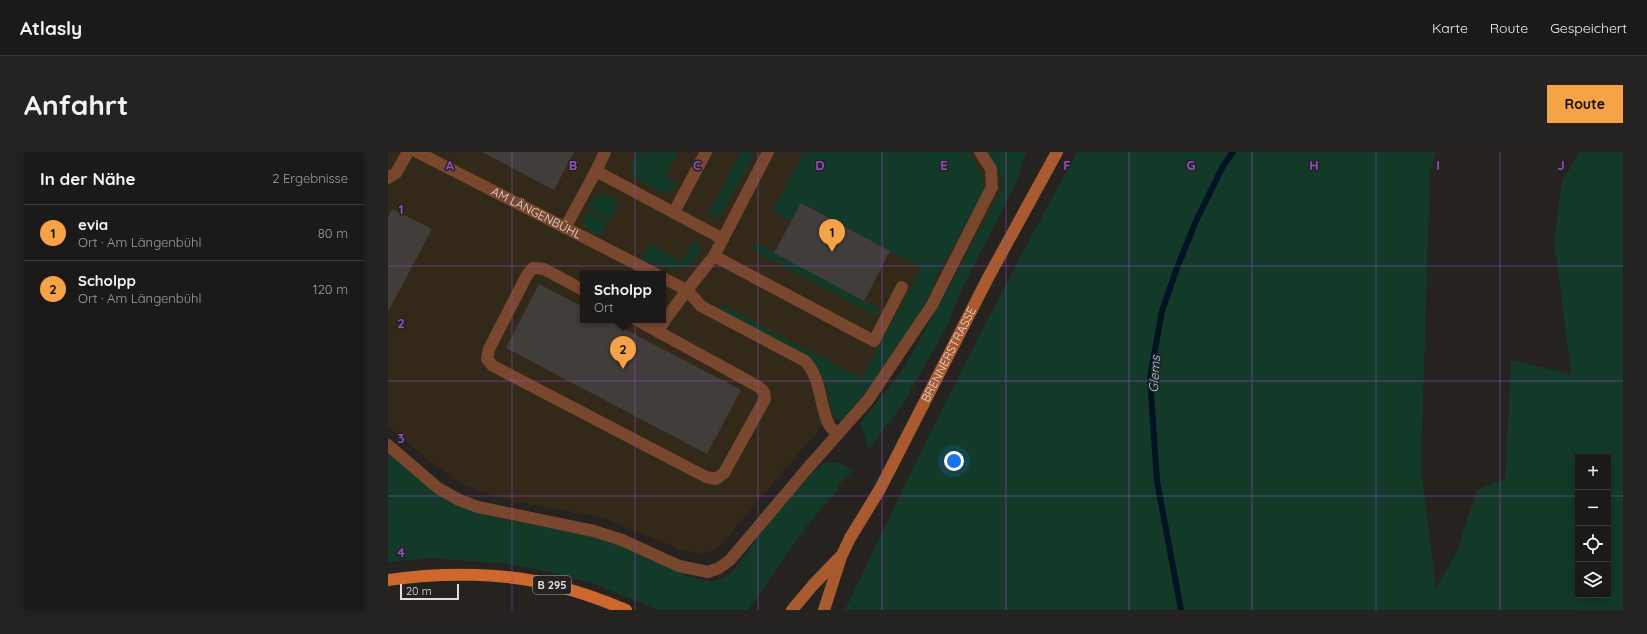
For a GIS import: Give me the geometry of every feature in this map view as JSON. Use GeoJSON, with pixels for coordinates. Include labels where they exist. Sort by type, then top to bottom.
{"type":"FeatureCollection","features":[{"type":"Feature","properties":{"kind":"main road","name":"BRENNERSTRASSE"},"geometry":{"type":"LineString","coordinates":[[824,610],[841,557],[850,538],[880,489],[989,276],[1057,152]]}},
{"type":"Feature","properties":{"kind":"main road","name":"BRENNERSTRASSE"},"geometry":{"type":"LineString","coordinates":[[792,610],[813,585],[841,557]]}},
{"type":"Feature","properties":{"kind":"main road","name":"B 295"},"geometry":{"type":"LineString","coordinates":[[388,580],[427,576],[467,575],[516,578],[559,586],[601,599],[626,610]]}},
{"type":"Feature","properties":{"kind":"street"},"geometry":{"type":"LineString","coordinates":[[388,178],[396,173],[408,152]]}},
{"type":"Feature","properties":{"kind":"street","name":"AM LÄNGENBÜHL"},"geometry":{"type":"LineString","coordinates":[[417,152],[650,271]]}},
{"type":"Feature","properties":{"kind":"street"},"geometry":{"type":"LineString","coordinates":[[565,228],[606,152]]}},
{"type":"Feature","properties":{"kind":"street"},"geometry":{"type":"LineString","coordinates":[[674,212],[706,152]]}},
{"type":"Feature","properties":{"kind":"street"},"geometry":{"type":"LineString","coordinates":[[666,319],[714,256],[768,152]]}},
{"type":"Feature","properties":{"kind":"street"},"geometry":{"type":"LineString","coordinates":[[388,445],[438,488],[465,502],[485,509],[594,531],[622,540],[679,566],[708,572],[720,568],[730,560],[837,434],[868,400],[932,304],[992,188],[991,169],[980,152]]}},
{"type":"Feature","properties":{"kind":"street"},"geometry":{"type":"LineString","coordinates":[[596,171],[723,239]]}},
{"type":"Feature","properties":{"kind":"street"},"geometry":{"type":"LineString","coordinates":[[714,256],[874,341],[902,287]]}},
{"type":"Feature","properties":{"kind":"street"},"geometry":{"type":"LineString","coordinates":[[580,288],[544,269],[533,268],[527,275],[492,342],[487,358],[493,366],[706,478],[716,479],[724,473],[765,399],[764,392],[759,387],[642,323]]}},
{"type":"Feature","properties":{"kind":"street"},"geometry":{"type":"LineString","coordinates":[[666,280],[687,290],[701,306],[805,361],[811,367],[814,375],[829,425],[837,434]]}},
{"type":"Feature","properties":{"kind":"street"},"geometry":{"type":"LineString","coordinates":[[658,332],[663,323]]}},
{"type":"Feature","properties":{"kind":"shaded area"},"geometry":{"type":"Polygon","coordinates":[[[388,152],[1027,152],[980,235],[929,297],[896,350],[862,398],[842,421],[836,419],[821,427],[721,545],[712,551],[701,554],[684,551],[603,518],[506,500],[459,482],[437,467],[388,426],[388,152]]]}},
{"type":"Feature","properties":{"kind":"green space"},"geometry":{"type":"Polygon","coordinates":[[[637,152],[644,155],[646,152],[678,152],[665,176],[678,183],[672,190],[665,192],[657,190],[635,178],[632,171],[632,165],[637,152]]]}},
{"type":"Feature","properties":{"kind":"green space"},"geometry":{"type":"Polygon","coordinates":[[[741,152],[755,152],[723,212],[715,217],[707,216],[741,152]]]}},
{"type":"Feature","properties":{"kind":"green space"},"geometry":{"type":"Polygon","coordinates":[[[804,152],[969,152],[983,177],[984,191],[937,276],[929,297],[879,375],[842,421],[837,419],[830,407],[823,378],[818,369],[720,310],[723,305],[861,378],[921,268],[801,204],[791,221],[772,211],[804,152]]]}},
{"type":"Feature","properties":{"kind":"green space"},"geometry":{"type":"Polygon","coordinates":[[[987,152],[1025,152],[1019,177],[962,289],[946,328],[903,404],[869,449],[860,423],[905,367],[1003,186],[1000,174],[987,152]]]}},
{"type":"Feature","properties":{"kind":"green space"},"geometry":{"type":"Polygon","coordinates":[[[1077,152],[1436,152],[1430,171],[1421,468],[1436,589],[1457,551],[1477,490],[1505,479],[1511,360],[1571,374],[1554,241],[1562,181],[1580,152],[1623,152],[1623,610],[845,610],[957,379],[1077,152]]]}},
{"type":"Feature","properties":{"kind":"green space"},"geometry":{"type":"Polygon","coordinates":[[[598,194],[604,194],[616,200],[617,206],[610,220],[587,207],[592,199],[598,194]]]}},
{"type":"Feature","properties":{"kind":"green space"},"geometry":{"type":"Polygon","coordinates":[[[586,210],[608,222],[600,237],[586,228],[584,221],[586,210]]]}},
{"type":"Feature","properties":{"kind":"green space"},"geometry":{"type":"Polygon","coordinates":[[[693,240],[699,245],[701,253],[695,261],[681,268],[666,267],[642,259],[650,244],[682,262],[693,240]]]}},
{"type":"Feature","properties":{"kind":"green space"},"geometry":{"type":"Polygon","coordinates":[[[756,243],[880,310],[876,316],[752,250],[756,243]]]}},
{"type":"Feature","properties":{"kind":"green space"},"geometry":{"type":"Polygon","coordinates":[[[388,453],[441,497],[483,515],[594,537],[622,546],[687,576],[712,582],[722,579],[733,571],[774,515],[813,472],[824,463],[837,462],[853,470],[836,487],[839,489],[809,523],[748,610],[658,610],[595,584],[550,572],[508,564],[431,558],[388,562],[388,453]]]}},
{"type":"Feature","properties":{"kind":"building"},"geometry":{"type":"Polygon","coordinates":[[[482,152],[574,152],[554,190],[482,152]]]}},
{"type":"Feature","properties":{"kind":"building"},"geometry":{"type":"Polygon","coordinates":[[[801,203],[890,251],[864,301],[774,253],[801,203]]]}},
{"type":"Feature","properties":{"kind":"building"},"geometry":{"type":"Polygon","coordinates":[[[392,209],[432,229],[388,312],[388,217],[392,209]]]}},
{"type":"Feature","properties":{"kind":"building"},"geometry":{"type":"Polygon","coordinates":[[[539,284],[580,305],[580,323],[613,323],[741,390],[707,454],[506,348],[539,284]]]}},
{"type":"Feature","properties":{"kind":"waterway","name":"Glems"},"geometry":{"type":"LineString","coordinates":[[1181,610],[1157,481],[1150,378],[1162,311],[1177,268],[1196,221],[1223,166],[1233,152]]}},
{"type":"Feature","properties":{"kind":"place","name":"evia"},"geometry":{"type":"Point","coordinates":[832,252]}},
{"type":"Feature","properties":{"kind":"place","name":"Scholpp"},"geometry":{"type":"Point","coordinates":[623,369]}}]}
